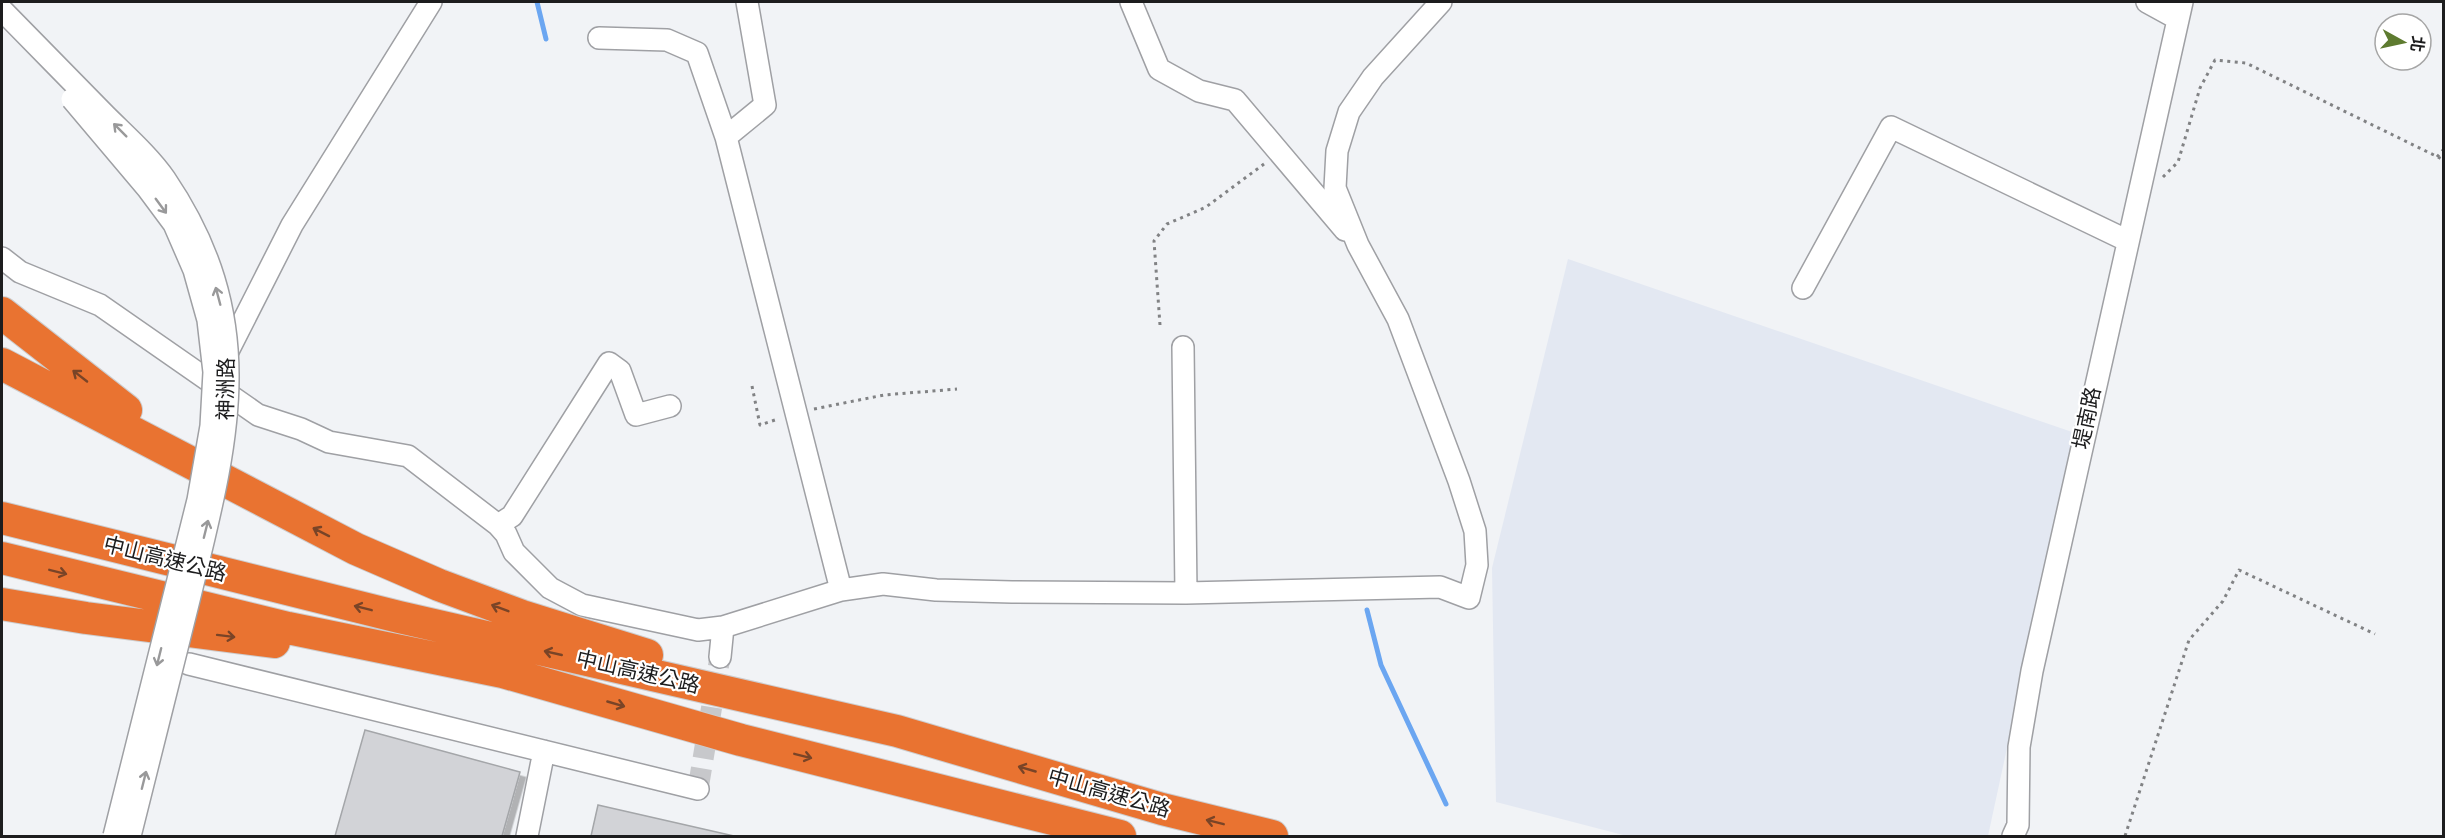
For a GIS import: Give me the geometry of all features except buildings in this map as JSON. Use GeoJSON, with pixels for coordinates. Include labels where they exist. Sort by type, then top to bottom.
{"type":"FeatureCollection","features":[{"type":"Feature","properties":{"kind":"highway"},"geometry":{"type":"LineString","coordinates":[[13,322],[106,396],[267,504]]}},
{"type":"Feature","properties":{"kind":"highway"},"geometry":{"type":"LineString","coordinates":[[3,364],[356,549],[522,616],[897,731]]}},
{"type":"Feature","properties":{"kind":"highway","name":"中山高速公路"},"geometry":{"type":"LineString","coordinates":[[2,518],[399,618],[897,731],[1162,809],[1272,837]]}},
{"type":"Feature","properties":{"kind":"highway","name":"中山高速公路"},"geometry":{"type":"LineString","coordinates":[[2,558],[288,628],[503,672],[753,743],[1120,837]]}},
{"type":"Feature","properties":{"kind":"highway"},"geometry":{"type":"LineString","coordinates":[[2,603],[97,619],[503,672]]}},
{"type":"Feature","properties":{"kind":"street"},"geometry":{"type":"LineString","coordinates":[[212,382],[292,225],[432,2]]}},
{"type":"Feature","properties":{"kind":"street"},"geometry":{"type":"LineString","coordinates":[[726,137],[765,105],[747,2]]}},
{"type":"Feature","properties":{"kind":"street"},"geometry":{"type":"LineString","coordinates":[[1131,2],[1159,69],[1199,91],[1235,100],[1358,245]]}},
{"type":"Feature","properties":{"kind":"street"},"geometry":{"type":"LineString","coordinates":[[2,258],[20,272],[100,305],[258,415],[301,429],[329,442],[408,456],[498,525],[506,534],[514,552],[550,588],[582,605],[698,630],[723,627],[841,590],[883,584],[980,591],[1186,593],[1440,587],[1469,598],[1477,565],[1475,531],[1398,319],[1358,245],[1335,188],[1337,151],[1349,112],[1373,77],[1441,2]]}},
{"type":"Feature","properties":{"kind":"street"},"geometry":{"type":"LineString","coordinates":[[2147,2],[2180,10]]}},
{"type":"Feature","properties":{"kind":"street","name":"神洲路"},"geometry":{"type":"LineString","coordinates":[[2,10],[163,177],[188,217],[209,264],[224,317],[230,374],[227,426],[213,503],[130,837]]}},
{"type":"Feature","properties":{"kind":"street","name":"堤南路"},"geometry":{"type":"LineString","coordinates":[[2013,837],[2018,825],[2019,747],[2032,671],[2126,240],[2180,10]]}},
{"type":"Feature","properties":{"kind":"street","name":"神洲路"},"geometry":{"type":"LineString","coordinates":[[2,17],[148,189],[174,224],[194,270],[208,320],[214,382],[211,426],[198,501],[114,837]]}},
{"type":"Feature","properties":{"kind":"street"},"geometry":{"type":"LineString","coordinates":[[599,38],[667,40],[696,53],[726,137],[841,590]]}},
{"type":"Feature","properties":{"kind":"street"},"geometry":{"type":"LineString","coordinates":[[1803,288],[1891,128],[2126,240]]}},
{"type":"Feature","properties":{"kind":"street"},"geometry":{"type":"LineString","coordinates":[[1183,347],[1186,593]]}},
{"type":"Feature","properties":{"kind":"street"},"geometry":{"type":"LineString","coordinates":[[498,525],[512,516],[609,363],[620,372],[636,415],[670,406]]}},
{"type":"Feature","properties":{"kind":"street"},"geometry":{"type":"LineString","coordinates":[[720,657],[723,627]]}},
{"type":"Feature","properties":{"kind":"street"},"geometry":{"type":"LineString","coordinates":[[189,664],[698,789]]}},
{"type":"Feature","properties":{"kind":"street"},"geometry":{"type":"LineString","coordinates":[[527,837],[544,751]]}},
{"type":"Feature","properties":{"kind":"path"},"geometry":{"type":"LineString","coordinates":[[2140,186],[2156,184],[2178,162],[2200,88],[2215,60],[2246,63],[2444,160]]}},
{"type":"Feature","properties":{"kind":"path"},"geometry":{"type":"LineString","coordinates":[[2437,157],[2444,149]]}},
{"type":"Feature","properties":{"kind":"path"},"geometry":{"type":"LineString","coordinates":[[1160,325],[1154,241],[1167,224],[1206,207],[1280,152]]}},
{"type":"Feature","properties":{"kind":"path"},"geometry":{"type":"LineString","coordinates":[[752,386],[760,425],[795,412],[884,395],[957,389]]}},
{"type":"Feature","properties":{"kind":"path"},"geometry":{"type":"LineString","coordinates":[[2126,837],[2189,640],[2223,601],[2239,570],[2376,633]]}},
{"type":"Feature","properties":{"kind":"shaded area"},"geometry":{"type":"Polygon","coordinates":[[[1568,259],[2075,433],[1988,836],[1627,836],[1496,802],[1492,568],[1568,259]]]}},
{"type":"Feature","properties":{"kind":"waterway"},"geometry":{"type":"LineString","coordinates":[[537,2],[546,39]]}},
{"type":"Feature","properties":{"kind":"waterway"},"geometry":{"type":"LineString","coordinates":[[1367,610],[1381,665],[1446,804]]}},
{"type":"Feature","properties":{"kind":"tunnel"},"geometry":{"type":"LineString","coordinates":[[698,789],[720,657]]}}]}
